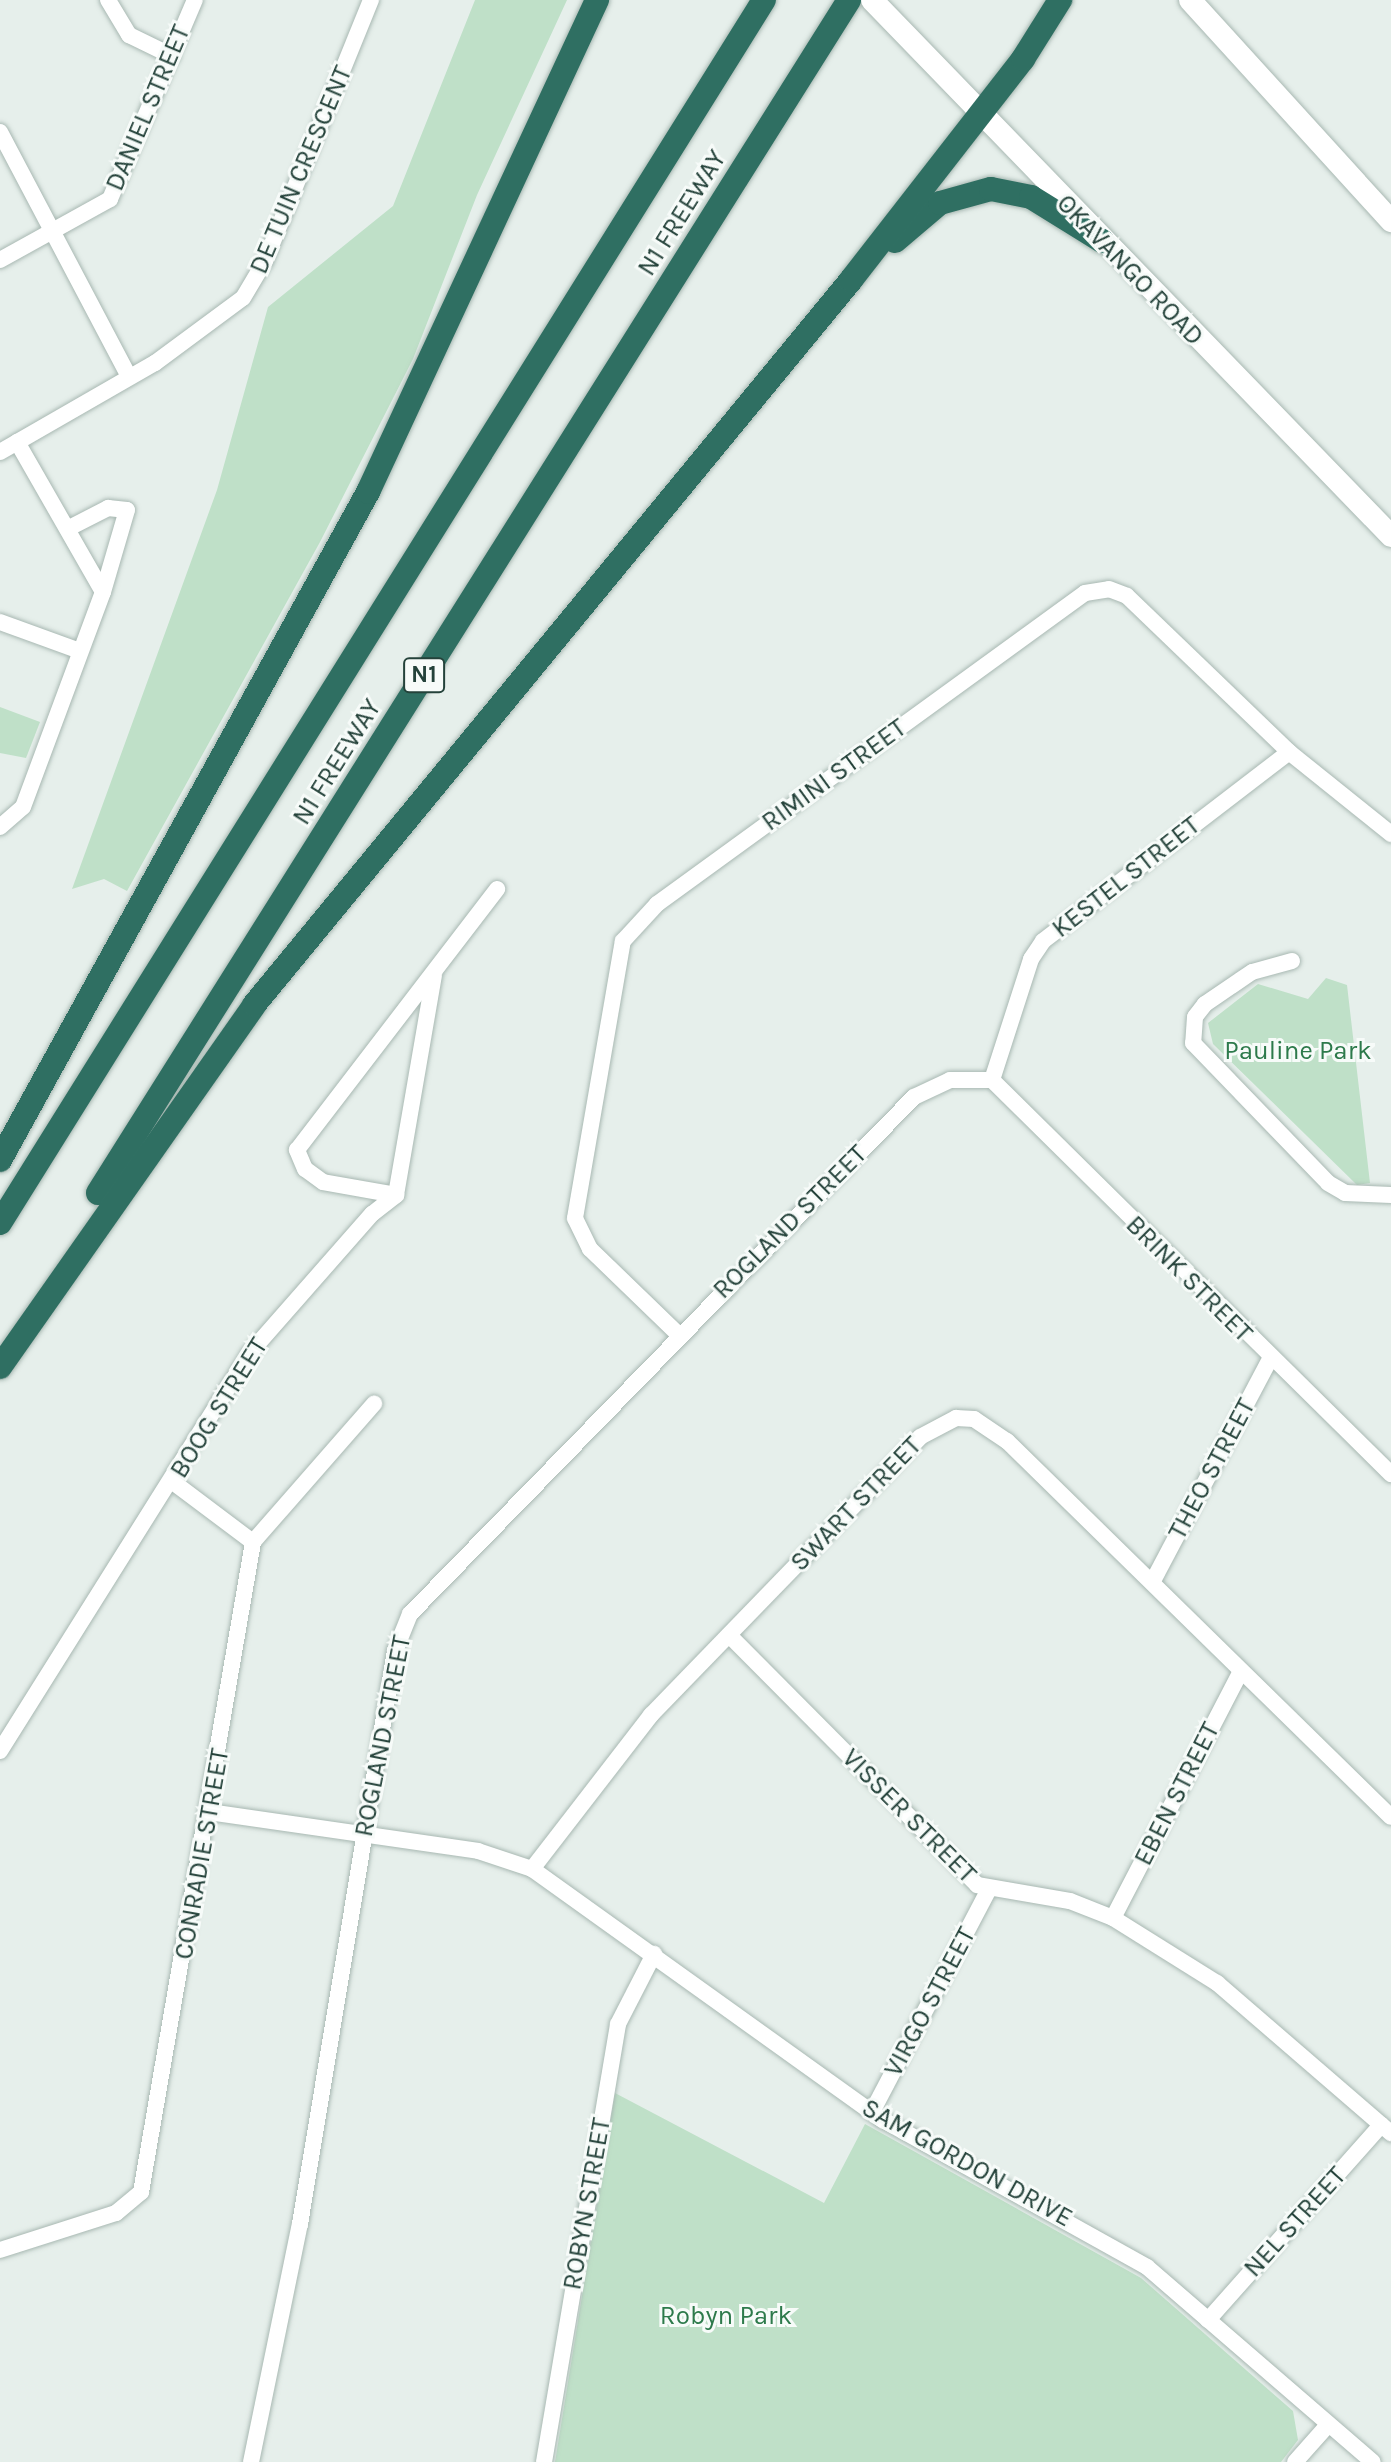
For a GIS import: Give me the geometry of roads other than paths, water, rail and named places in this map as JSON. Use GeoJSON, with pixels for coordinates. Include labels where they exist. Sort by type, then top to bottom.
{"type":"FeatureCollection","features":[{"type":"Feature","properties":{"kind":"highway"},"geometry":{"type":"LineString","coordinates":[[0,1160],[368,492],[597,0]]}},
{"type":"Feature","properties":{"kind":"highway","name":"N1 FREEWAY"},"geometry":{"type":"LineString","coordinates":[[0,1223],[764,0]]}},
{"type":"Feature","properties":{"kind":"highway","name":"N1 FREEWAY"},"geometry":{"type":"LineString","coordinates":[[0,1350],[849,0]]}},
{"type":"Feature","properties":{"kind":"highway"},"geometry":{"type":"LineString","coordinates":[[0,1367],[262,994],[851,280],[979,113],[1060,0]]}},
{"type":"Feature","properties":{"kind":"highway"},"geometry":{"type":"LineString","coordinates":[[851,280],[940,203],[979,189],[1031,197],[1102,241]]}},
{"type":"Feature","properties":{"kind":"main road","name":"OKAVANGO ROAD"},"geometry":{"type":"LineString","coordinates":[[872,0],[1102,241],[1391,536]]}},
{"type":"Feature","properties":{"kind":"main road"},"geometry":{"type":"LineString","coordinates":[[1190,0],[1391,221]]}},
{"type":"Feature","properties":{"kind":"street"},"geometry":{"type":"LineString","coordinates":[[108,0],[129,35],[172,56]]}},
{"type":"Feature","properties":{"kind":"street","name":"DANIEL STREET"},"geometry":{"type":"LineString","coordinates":[[0,260],[114,195],[195,0]]}},
{"type":"Feature","properties":{"kind":"street","name":"DE TUIN CRESCENT"},"geometry":{"type":"LineString","coordinates":[[0,452],[129,377],[227,314],[255,282],[371,0]]}},
{"type":"Feature","properties":{"kind":"street"},"geometry":{"type":"LineString","coordinates":[[0,132],[129,377]]}},
{"type":"Feature","properties":{"kind":"street"},"geometry":{"type":"LineString","coordinates":[[17,442],[71,527],[103,592]]}},
{"type":"Feature","properties":{"kind":"street"},"geometry":{"type":"LineString","coordinates":[[0,827],[23,807],[103,592],[127,510],[108,508],[71,527]]}},
{"type":"Feature","properties":{"kind":"street","name":"RIMINI STREET"},"geometry":{"type":"LineString","coordinates":[[679,1335],[590,1249],[575,1218],[623,941],[635,922],[1085,593],[1109,589],[1127,596],[1289,752],[1391,834]]}},
{"type":"Feature","properties":{"kind":"street"},"geometry":{"type":"LineString","coordinates":[[0,622],[80,651]]}},
{"type":"Feature","properties":{"kind":"street","name":"KESTEL STREET"},"geometry":{"type":"LineString","coordinates":[[992,1080],[1031,959],[1043,941],[1289,752]]}},
{"type":"Feature","properties":{"kind":"street"},"geometry":{"type":"LineString","coordinates":[[434,975],[396,1195],[323,1182],[305,1169],[297,1150],[497,889]]}},
{"type":"Feature","properties":{"kind":"street"},"geometry":{"type":"LineString","coordinates":[[1292,961],[1252,972],[1205,1004],[1195,1017],[1193,1043],[1328,1183],[1345,1193],[1391,1195]]}},
{"type":"Feature","properties":{"kind":"street","name":"ROGLAND STREET"},"geometry":{"type":"LineString","coordinates":[[251,2462],[300,2224],[395,1651],[410,1614],[914,1097],[950,1080],[992,1080]]}},
{"type":"Feature","properties":{"kind":"street","name":"BRINK STREET"},"geometry":{"type":"LineString","coordinates":[[992,1080],[1270,1359],[1391,1474]]}},
{"type":"Feature","properties":{"kind":"street","name":"BOOG STREET"},"geometry":{"type":"LineString","coordinates":[[0,1751],[173,1482],[263,1335],[396,1195]]}},
{"type":"Feature","properties":{"kind":"street","name":"THEO STREET"},"geometry":{"type":"LineString","coordinates":[[1154,1579],[1270,1359]]}},
{"type":"Feature","properties":{"kind":"street"},"geometry":{"type":"LineString","coordinates":[[173,1482],[253,1542],[374,1404]]}},
{"type":"Feature","properties":{"kind":"street","name":"SWART STREET"},"geometry":{"type":"LineString","coordinates":[[532,1869],[617,1753],[920,1437],[956,1418],[991,1428],[1154,1579],[1241,1671],[1391,1817]]}},
{"type":"Feature","properties":{"kind":"street","name":"CONRADIE STREET"},"geometry":{"type":"LineString","coordinates":[[0,2250],[116,2213],[141,2192],[209,1812],[253,1542]]}},
{"type":"Feature","properties":{"kind":"street","name":"VISSER STREET"},"geometry":{"type":"LineString","coordinates":[[729,1635],[988,1891],[1042,1895],[1113,1918],[1217,1983],[1386,2129]]}},
{"type":"Feature","properties":{"kind":"street","name":"EBEN STREET"},"geometry":{"type":"LineString","coordinates":[[1113,1918],[1241,1671]]}},
{"type":"Feature","properties":{"kind":"street","name":"SAM GORDON DRIVE"},"geometry":{"type":"LineString","coordinates":[[209,1812],[478,1851],[532,1869],[872,2112],[1087,2230],[1147,2267],[1327,2426],[1373,2462]]}},
{"type":"Feature","properties":{"kind":"street","name":"VIRGO STREET"},"geometry":{"type":"LineString","coordinates":[[872,2112],[988,1891]]}},
{"type":"Feature","properties":{"kind":"street","name":"ROBYN STREET"},"geometry":{"type":"LineString","coordinates":[[544,2462],[618,2024],[654,1954]]}},
{"type":"Feature","properties":{"kind":"street","name":"NEL STREET"},"geometry":{"type":"LineString","coordinates":[[1208,2320],[1386,2129]]}},
{"type":"Feature","properties":{"kind":"street"},"geometry":{"type":"LineString","coordinates":[[1295,2462],[1327,2426]]}},
{"type":"Feature","properties":{"kind":"park label","name":"Pauline Park"},"geometry":{"type":"Point","coordinates":[1298,1051]}},
{"type":"Feature","properties":{"kind":"park label","name":"Robyn Park"},"geometry":{"type":"Point","coordinates":[726,2316]}}]}
